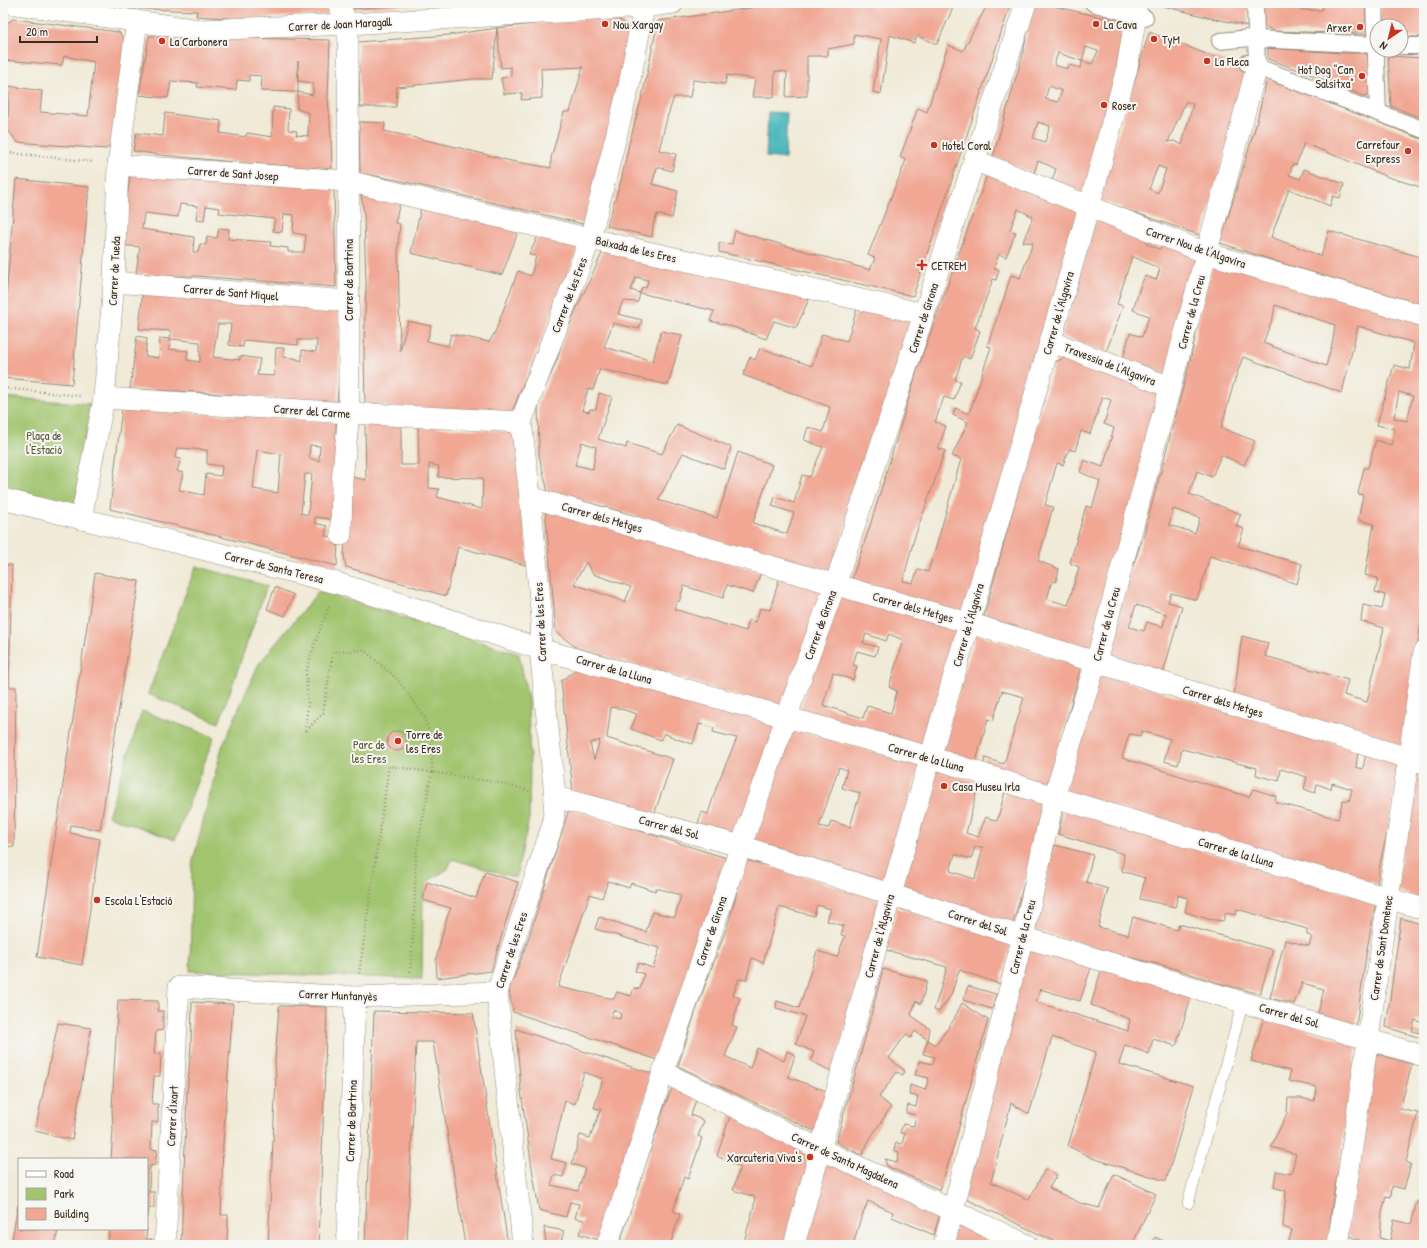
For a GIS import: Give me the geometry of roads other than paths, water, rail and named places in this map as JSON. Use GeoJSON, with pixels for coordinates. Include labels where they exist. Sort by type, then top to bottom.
{"type":"FeatureCollection","features":[{"type":"Feature","properties":{"kind":"street","name":"Carrer de Joan Maragall"},"geometry":{"type":"LineString","coordinates":[[9,3],[68,7],[137,21],[200,30],[348,24],[644,7],[673,3]]}},
{"type":"Feature","properties":{"kind":"street"},"geometry":{"type":"LineString","coordinates":[[338,3],[348,24]]}},
{"type":"Feature","properties":{"kind":"street","name":"Carrer de Girona"},"geometry":{"type":"LineString","coordinates":[[607,1245],[631,1176],[663,1072],[741,846],[835,585],[1026,3]]}},
{"type":"Feature","properties":{"kind":"street"},"geometry":{"type":"LineString","coordinates":[[1093,3],[1139,12]]}},
{"type":"Feature","properties":{"kind":"street","name":"Carrer de la Creu"},"geometry":{"type":"LineString","coordinates":[[944,1245],[1023,937],[1054,797],[1096,662],[1206,253],[1252,65],[1255,3]]}},
{"type":"Feature","properties":{"kind":"street"},"geometry":{"type":"LineString","coordinates":[[1374,3],[1375,18]]}},
{"type":"Feature","properties":{"kind":"street","name":"Carrer de les Eres"},"geometry":{"type":"LineString","coordinates":[[523,1245],[497,992],[553,824],[555,797],[540,649],[542,620],[521,422],[590,239],[629,85],[644,7]]}},
{"type":"Feature","properties":{"kind":"street","name":"Carrer de l'Algavira"},"geometry":{"type":"LineString","coordinates":[[794,1245],[891,894],[1127,68],[1139,12]]}},
{"type":"Feature","properties":{"kind":"street","name":"Carrer de Tueda"},"geometry":{"type":"LineString","coordinates":[[80,519],[104,398],[114,282],[118,164],[137,21]]}},
{"type":"Feature","properties":{"kind":"street","name":"Carrer de Bartrina"},"geometry":{"type":"LineString","coordinates":[[341,535],[342,481],[349,413],[348,24]]}},
{"type":"Feature","properties":{"kind":"street"},"geometry":{"type":"LineString","coordinates":[[1220,41],[1253,39],[1369,45]]}},
{"type":"Feature","properties":{"kind":"street"},"geometry":{"type":"LineString","coordinates":[[1409,46],[1424,46]]}},
{"type":"Feature","properties":{"kind":"street"},"geometry":{"type":"LineString","coordinates":[[1376,58],[1378,113]]}},
{"type":"Feature","properties":{"kind":"street"},"geometry":{"type":"LineString","coordinates":[[1252,65],[1424,130]]}},
{"type":"Feature","properties":{"kind":"street","name":"Carrer Nou de l'Algavira"},"geometry":{"type":"LineString","coordinates":[[974,160],[1088,207],[1206,253],[1424,316]]}},
{"type":"Feature","properties":{"kind":"street","name":"Carrer de Sant Josep"},"geometry":{"type":"LineString","coordinates":[[118,164],[348,181]]}},
{"type":"Feature","properties":{"kind":"street","name":"Baixada de les Eres"},"geometry":{"type":"LineString","coordinates":[[348,181],[590,239],[924,314]]}},
{"type":"Feature","properties":{"kind":"street","name":"Carrer de Sant Miquel"},"geometry":{"type":"LineString","coordinates":[[114,282],[348,301]]}},
{"type":"Feature","properties":{"kind":"street","name":"Travessia de l'Algavira"},"geometry":{"type":"LineString","coordinates":[[1050,341],[1170,387]]}},
{"type":"Feature","properties":{"kind":"street","name":"Carrer del Carme"},"geometry":{"type":"LineString","coordinates":[[104,398],[521,422]]}},
{"type":"Feature","properties":{"kind":"street","name":"Carrer dels Metges"},"geometry":{"type":"LineString","coordinates":[[530,497],[969,622],[1416,761]]}},
{"type":"Feature","properties":{"kind":"street","name":"Carrer de Santa Teresa"},"geometry":{"type":"LineString","coordinates":[[3,499],[337,583],[540,649]]}},
{"type":"Feature","properties":{"kind":"street","name":"Carrer de la Lluna"},"geometry":{"type":"LineString","coordinates":[[540,649],[930,757],[1054,797],[1424,908]]}},
{"type":"Feature","properties":{"kind":"street","name":"Carrer de Sant Domènec"},"geometry":{"type":"LineString","coordinates":[[1338,1245],[1388,898],[1416,761],[1424,652]]}},
{"type":"Feature","properties":{"kind":"street","name":"Carrer del Sol"},"geometry":{"type":"LineString","coordinates":[[555,797],[741,846],[1023,937],[1368,1038],[1424,1056]]}},
{"type":"Feature","properties":{"kind":"street","name":"Carrer Muntanyès"},"geometry":{"type":"LineString","coordinates":[[180,987],[355,997],[497,992]]}},
{"type":"Feature","properties":{"kind":"street","name":"Carrer d'Ixart"},"geometry":{"type":"LineString","coordinates":[[165,1245],[180,987]]}},
{"type":"Feature","properties":{"kind":"street","name":"Carrer de Bartrina"},"geometry":{"type":"LineString","coordinates":[[347,1245],[355,997]]}},
{"type":"Feature","properties":{"kind":"street","name":"Carrer de Santa Magdalena"},"geometry":{"type":"LineString","coordinates":[[663,1072],[820,1148],[1027,1245]]}},
{"type":"Feature","properties":{"kind":"lane"},"geometry":{"type":"LineString","coordinates":[[1188,1203],[1243,1002]]}},
{"type":"Feature","properties":{"kind":"water"},"geometry":{"type":"Polygon","coordinates":[[[768,112],[787,113],[785,159],[766,157],[768,112]]]}},
{"type":"Feature","properties":{"kind":"place","name":"Nou Xargay"},"geometry":{"type":"Point","coordinates":[605,24]}},
{"type":"Feature","properties":{"kind":"place","name":"La Cava"},"geometry":{"type":"Point","coordinates":[1096,24]}},
{"type":"Feature","properties":{"kind":"place","name":"Arxer"},"geometry":{"type":"Point","coordinates":[1360,27]}},
{"type":"Feature","properties":{"kind":"place","name":"TyM"},"geometry":{"type":"Point","coordinates":[1154,39]}},
{"type":"Feature","properties":{"kind":"place","name":"La Carbonera"},"geometry":{"type":"Point","coordinates":[162,41]}},
{"type":"Feature","properties":{"kind":"place","name":"La Fleca"},"geometry":{"type":"Point","coordinates":[1207,61]}},
{"type":"Feature","properties":{"kind":"place","name":"Hot Dog \"Can Salsitxa\""},"geometry":{"type":"Point","coordinates":[1362,76]}},
{"type":"Feature","properties":{"kind":"place","name":"Roser"},"geometry":{"type":"Point","coordinates":[1104,105]}},
{"type":"Feature","properties":{"kind":"place","name":"Hotel Coral"},"geometry":{"type":"Point","coordinates":[934,145]}},
{"type":"Feature","properties":{"kind":"place","name":"Carrefour Express"},"geometry":{"type":"Point","coordinates":[1408,151]}},
{"type":"Feature","properties":{"kind":"place","name":"CETREM"},"geometry":{"type":"Point","coordinates":[922,265]}},
{"type":"Feature","properties":{"kind":"place","name":"Torre de les Eres"},"geometry":{"type":"Point","coordinates":[398,741]}},
{"type":"Feature","properties":{"kind":"place","name":"Casa Museu Irla"},"geometry":{"type":"Point","coordinates":[944,786]}},
{"type":"Feature","properties":{"kind":"place","name":"Escola L'Estació"},"geometry":{"type":"Point","coordinates":[97,900]}},
{"type":"Feature","properties":{"kind":"place","name":"Xarcuteria Viva's"},"geometry":{"type":"Point","coordinates":[810,1157]}},
{"type":"Feature","properties":{"kind":"park label","name":"Plaça de l'Estació"},"geometry":{"type":"Point","coordinates":[44,442]}},
{"type":"Feature","properties":{"kind":"park label","name":"Parc de les Eres"},"geometry":{"type":"Point","coordinates":[369,751]}}]}
